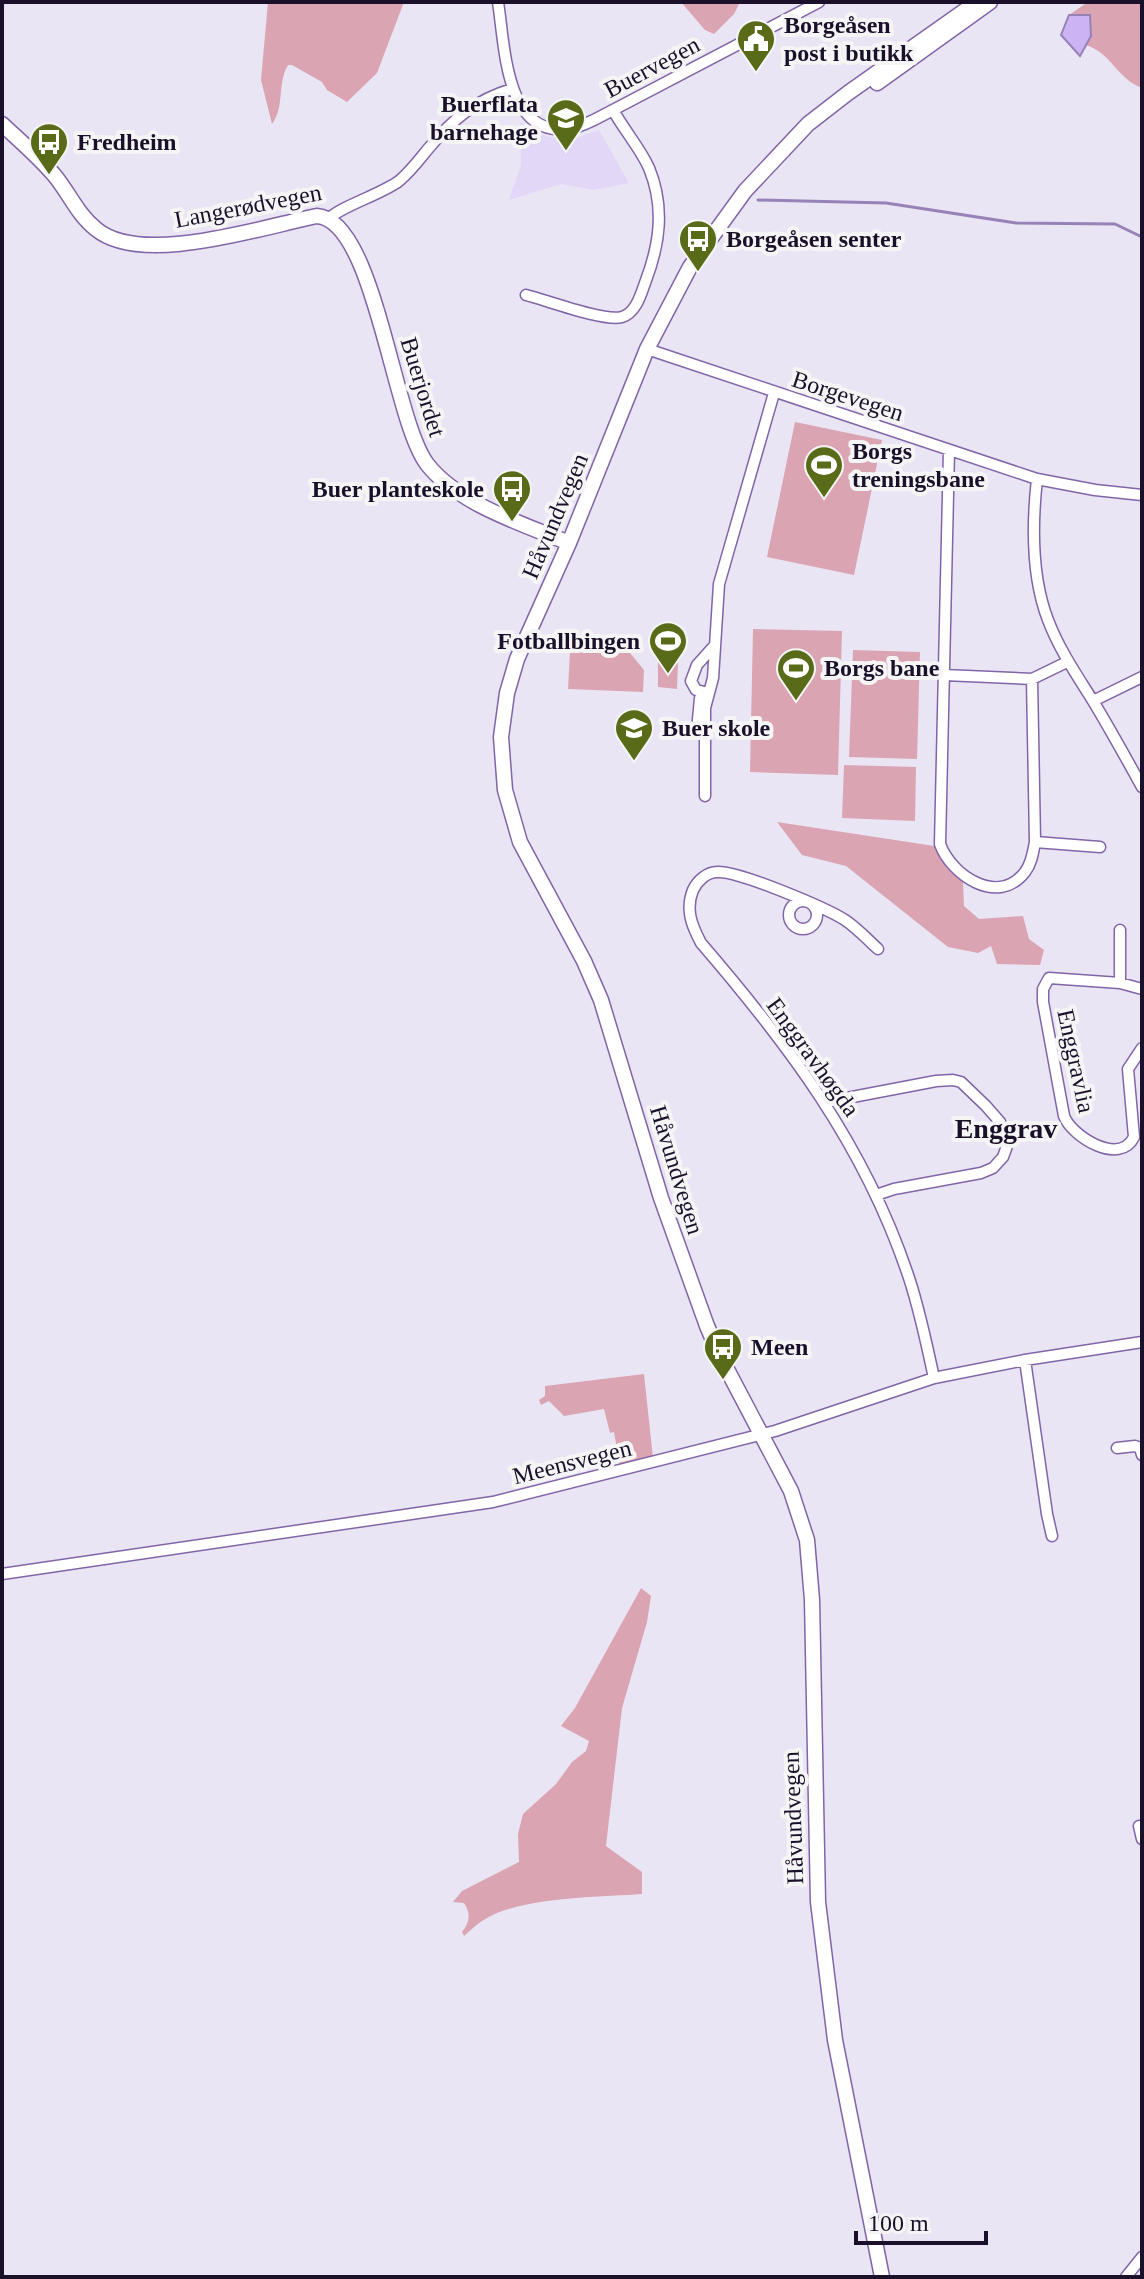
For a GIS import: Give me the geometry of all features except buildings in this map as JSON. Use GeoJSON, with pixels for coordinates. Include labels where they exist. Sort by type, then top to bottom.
{"type":"FeatureCollection","features":[{"type":"Feature","properties":{"kind":"main road","name":"Håvundvegen"},"geometry":{"type":"LineString","coordinates":[[882,2277],[835,2040],[818,1902],[809,1555],[796,1503],[720,1356],[686,1271],[601,1000],[584,961],[526,856],[507,799],[501,737],[507,693],[521,650],[569,543],[647,349],[674,293],[707,240],[745,191],[790,144],[968,8],[990,2]]}},
{"type":"Feature","properties":{"kind":"main road","name":"Langerødvegen"},"geometry":{"type":"LineString","coordinates":[[2,124],[52,172],[87,222],[121,243],[138,246],[174,244],[317,216],[329,219]]}},
{"type":"Feature","properties":{"kind":"main road","name":"Buerjordet"},"geometry":{"type":"LineString","coordinates":[[329,219],[342,232],[369,284],[407,422],[417,448],[429,467],[448,485],[473,501],[569,543]]}},
{"type":"Feature","properties":{"kind":"street"},"geometry":{"type":"LineString","coordinates":[[498,2],[512,89]]}},
{"type":"Feature","properties":{"kind":"street","name":"Buervegen"},"geometry":{"type":"LineString","coordinates":[[512,89],[525,113],[538,123],[552,128],[581,126],[819,2]]}},
{"type":"Feature","properties":{"kind":"street","name":"Langerødvegen"},"geometry":{"type":"LineString","coordinates":[[329,219],[400,180],[467,109],[487,97],[512,89]]}},
{"type":"Feature","properties":{"kind":"street"},"geometry":{"type":"LineString","coordinates":[[526,295],[617,318],[629,314],[638,298],[658,249],[658,199],[648,168],[613,110]]}},
{"type":"Feature","properties":{"kind":"street","name":"Borgevegen"},"geometry":{"type":"LineString","coordinates":[[647,349],[1037,479],[1142,495]]}},
{"type":"Feature","properties":{"kind":"street","name":"Borgevegen"},"geometry":{"type":"LineString","coordinates":[[705,796],[704,693],[713,678],[719,584],[774,393]]}},
{"type":"Feature","properties":{"kind":"street"},"geometry":{"type":"LineString","coordinates":[[949,450],[940,844],[944,855],[966,879],[985,887],[1007,884],[1025,872],[1032,860],[1035,842],[1032,679]]}},
{"type":"Feature","properties":{"kind":"street"},"geometry":{"type":"LineString","coordinates":[[1037,479],[1033,514],[1038,582],[1047,618],[1067,662],[1142,787]]}},
{"type":"Feature","properties":{"kind":"street","name":"Borgevegen"},"geometry":{"type":"LineString","coordinates":[[704,693],[692,685],[692,676],[702,658],[714,646]]}},
{"type":"Feature","properties":{"kind":"street"},"geometry":{"type":"LineString","coordinates":[[944,675],[1032,679],[1067,662]]}},
{"type":"Feature","properties":{"kind":"street"},"geometry":{"type":"LineString","coordinates":[[1093,701],[1142,677]]}},
{"type":"Feature","properties":{"kind":"street"},"geometry":{"type":"LineString","coordinates":[[1035,842],[1100,847]]}},
{"type":"Feature","properties":{"kind":"street","name":"Enggravhøgda"},"geometry":{"type":"LineString","coordinates":[[878,949],[847,921],[808,902],[734,874],[714,872],[695,887],[689,913],[691,925],[701,943],[826,1102],[876,1195],[908,1274],[934,1378]]}},
{"type":"Feature","properties":{"kind":"street"},"geometry":{"type":"LineString","coordinates":[[1120,930],[1120,983],[1142,989]]}},
{"type":"Feature","properties":{"kind":"street","name":"Enggravlia"},"geometry":{"type":"LineString","coordinates":[[1120,983],[1049,978],[1043,989],[1064,1116],[1072,1130],[1101,1147],[1119,1150],[1131,1144],[1134,1137],[1128,1069],[1142,1048]]}},
{"type":"Feature","properties":{"kind":"street"},"geometry":{"type":"LineString","coordinates":[[826,1102],[953,1080],[966,1085],[1003,1127],[1007,1146],[1003,1157],[987,1171],[876,1195]]}},
{"type":"Feature","properties":{"kind":"street","name":"Meensvegen"},"geometry":{"type":"LineString","coordinates":[[2,1574],[493,1502],[761,1434],[934,1378],[1142,1342]]}},
{"type":"Feature","properties":{"kind":"street"},"geometry":{"type":"LineString","coordinates":[[1025,1360],[1052,1536]]}},
{"type":"Feature","properties":{"kind":"street"},"geometry":{"type":"LineString","coordinates":[[1117,1448],[1135,1446],[1140,1448],[1142,1455]]}},
{"type":"Feature","properties":{"kind":"street"},"geometry":{"type":"LineString","coordinates":[[1139,1826],[1142,1839]]}},
{"type":"Feature","properties":{"kind":"street"},"geometry":{"type":"LineString","coordinates":[[1126,2277],[1142,2257]]}},
{"type":"Feature","properties":{"kind":"shaded area"},"geometry":{"type":"Polygon","coordinates":[[[268,2],[404,2],[377,73],[347,102],[327,90],[322,82],[288,65],[272,124],[261,80],[268,2]]]}},
{"type":"Feature","properties":{"kind":"shaded area"},"geometry":{"type":"Polygon","coordinates":[[[681,2],[740,2],[734,14],[714,34],[705,30],[681,2]]]}},
{"type":"Feature","properties":{"kind":"shaded area"},"geometry":{"type":"Polygon","coordinates":[[[1088,2],[1142,2],[1142,88],[1133,84],[1101,53],[1085,45],[1091,36],[1090,15],[1069,15],[1088,2]]]}},
{"type":"Feature","properties":{"kind":"shaded area"},"geometry":{"type":"Polygon","coordinates":[[[1069,15],[1090,15],[1091,36],[1080,56],[1061,35],[1069,15]]]}},
{"type":"Feature","properties":{"kind":"shaded area","name":"Buerflata barnehage"},"geometry":{"type":"Polygon","coordinates":[[[520,122],[546,136],[559,139],[576,138],[599,130],[629,183],[594,190],[561,184],[509,200],[521,165],[520,122]]]}},
{"type":"Feature","properties":{"kind":"shaded area","name":"Borgs treningsbane"},"geometry":{"type":"Polygon","coordinates":[[[795,422],[882,440],[854,575],[767,557],[795,422]]]}},
{"type":"Feature","properties":{"kind":"shaded area","name":"Borgs bane"},"geometry":{"type":"Polygon","coordinates":[[[753,629],[842,631],[838,775],[750,772],[753,629]]]}},
{"type":"Feature","properties":{"kind":"shaded area"},"geometry":{"type":"Polygon","coordinates":[[[853,650],[920,652],[917,759],[849,757],[853,650]]]}},
{"type":"Feature","properties":{"kind":"shaded area"},"geometry":{"type":"Polygon","coordinates":[[[570,652],[630,653],[644,670],[643,692],[568,689],[570,652]]]}},
{"type":"Feature","properties":{"kind":"shaded area","name":"Fotballbingen"},"geometry":{"type":"Polygon","coordinates":[[[658,661],[678,663],[677,689],[658,687],[658,661]]]}},
{"type":"Feature","properties":{"kind":"shaded area"},"geometry":{"type":"Polygon","coordinates":[[[844,765],[916,767],[915,821],[842,818],[844,765]]]}},
{"type":"Feature","properties":{"kind":"shaded area"},"geometry":{"type":"Polygon","coordinates":[[[777,822],[941,847],[948,867],[963,882],[964,906],[979,919],[1023,916],[1029,939],[1044,950],[1040,965],[997,964],[991,946],[978,953],[948,947],[846,866],[802,855],[777,822]]]}},
{"type":"Feature","properties":{"kind":"shaded area"},"geometry":{"type":"Polygon","coordinates":[[[644,1374],[653,1458],[620,1466],[614,1432],[610,1433],[604,1409],[564,1416],[549,1401],[541,1405],[539,1400],[545,1396],[545,1386],[644,1374]]]}},
{"type":"Feature","properties":{"kind":"shaded area"},"geometry":{"type":"Polygon","coordinates":[[[641,1588],[651,1596],[647,1622],[622,1708],[606,1846],[642,1872],[642,1894],[522,1905],[489,1917],[464,1936],[462,1932],[469,1914],[464,1903],[453,1902],[462,1891],[519,1862],[518,1834],[523,1814],[586,1751],[589,1741],[561,1726],[575,1708],[641,1588]]]}},
{"type":"Feature","properties":{"kind":"waterway"},"geometry":{"type":"LineString","coordinates":[[758,200],[886,203],[1016,223],[1115,224],[1142,237]]}},
{"type":"Feature","properties":{"kind":"place","name":"Borgeåsen post i butikk"},"geometry":{"type":"Point","coordinates":[756,73]}},
{"type":"Feature","properties":{"kind":"place","name":"Buerflata barnehage"},"geometry":{"type":"Point","coordinates":[566,152]}},
{"type":"Feature","properties":{"kind":"place","name":"Fredheim"},"geometry":{"type":"Point","coordinates":[49,176]}},
{"type":"Feature","properties":{"kind":"place","name":"Borgeåsen senter"},"geometry":{"type":"Point","coordinates":[698,273]}},
{"type":"Feature","properties":{"kind":"place","name":"Borgs treningsbane"},"geometry":{"type":"Point","coordinates":[824,499]}},
{"type":"Feature","properties":{"kind":"place","name":"Buer planteskole"},"geometry":{"type":"Point","coordinates":[512,523]}},
{"type":"Feature","properties":{"kind":"place","name":"Fotballbingen"},"geometry":{"type":"Point","coordinates":[668,675]}},
{"type":"Feature","properties":{"kind":"place","name":"Borgs bane"},"geometry":{"type":"Point","coordinates":[796,702]}},
{"type":"Feature","properties":{"kind":"place","name":"Buer skole"},"geometry":{"type":"Point","coordinates":[634,762]}},
{"type":"Feature","properties":{"kind":"place","name":"Meen"},"geometry":{"type":"Point","coordinates":[723,1381]}},
{"type":"Feature","properties":{"kind":"district","name":"Enggrav"},"geometry":{"type":"Point","coordinates":[1006,1128]}}]}
